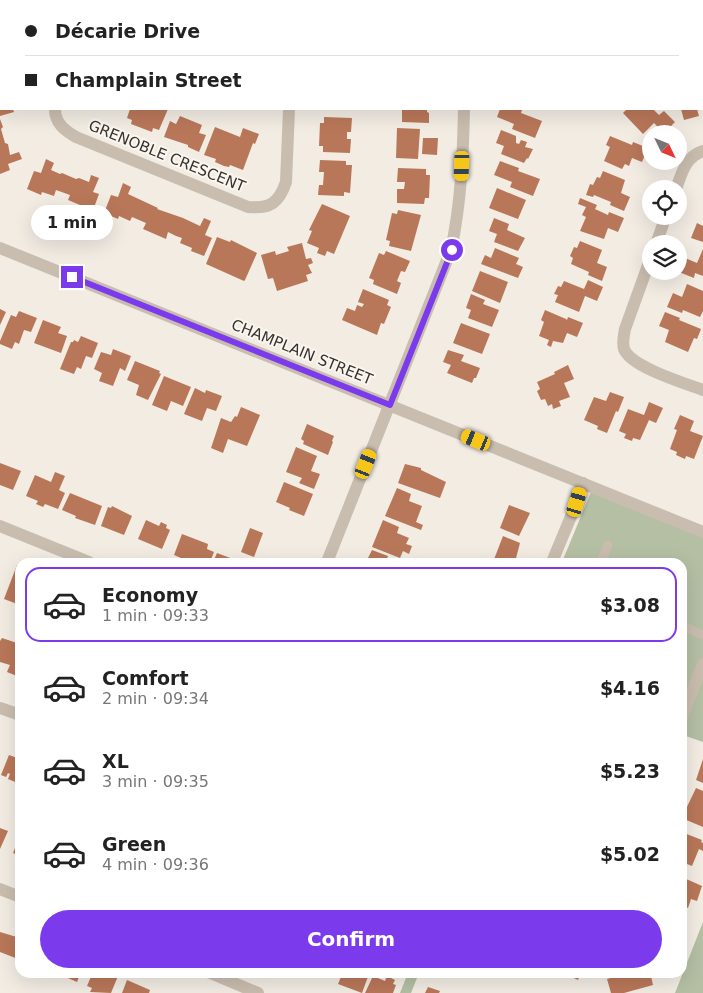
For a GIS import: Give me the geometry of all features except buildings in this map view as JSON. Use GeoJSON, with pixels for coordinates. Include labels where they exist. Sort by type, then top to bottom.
{"type":"FeatureCollection","features":[{"type":"Feature","properties":{"kind":"street","name":"GRENOBLE CRESCENT"},"geometry":{"type":"LineString","coordinates":[[55,110],[58,123],[66,132],[76,137],[248,207],[262,208],[275,202],[282,193],[286,182],[289,110]]}},
{"type":"Feature","properties":{"kind":"street"},"geometry":{"type":"LineString","coordinates":[[329,558],[452,250],[462,185],[464,110]]}},
{"type":"Feature","properties":{"kind":"street"},"geometry":{"type":"LineString","coordinates":[[679,180],[685,163],[703,151]]}},
{"type":"Feature","properties":{"kind":"street","name":"CHAMPLAIN STREET"},"geometry":{"type":"LineString","coordinates":[[0,248],[703,532]]}},
{"type":"Feature","properties":{"kind":"street"},"geometry":{"type":"LineString","coordinates":[[643,280],[625,329],[623,338],[624,349],[631,359],[640,365],[703,390]]}},
{"type":"Feature","properties":{"kind":"street"},"geometry":{"type":"LineString","coordinates":[[554,558],[583,483]]}},
{"type":"Feature","properties":{"kind":"street"},"geometry":{"type":"LineString","coordinates":[[0,526],[79,558]]}},
{"type":"Feature","properties":{"kind":"street"},"geometry":{"type":"LineString","coordinates":[[687,704],[703,664]]}},
{"type":"Feature","properties":{"kind":"street"},"geometry":{"type":"LineString","coordinates":[[0,708],[15,713]]}},
{"type":"Feature","properties":{"kind":"street"},"geometry":{"type":"LineString","coordinates":[[0,889],[15,895]]}},
{"type":"Feature","properties":{"kind":"street"},"geometry":{"type":"LineString","coordinates":[[222,978],[258,993]]}},
{"type":"Feature","properties":{"kind":"lane"},"geometry":{"type":"LineString","coordinates":[[603,558],[608,544]]}},
{"type":"Feature","properties":{"kind":"lane"},"geometry":{"type":"LineString","coordinates":[[687,628],[703,635]]}},
{"type":"Feature","properties":{"kind":"green space"},"geometry":{"type":"Polygon","coordinates":[[[591,492],[703,535],[703,661],[687,697],[687,558],[564,558],[591,492]]]}},
{"type":"Feature","properties":{"kind":"green space"},"geometry":{"type":"Polygon","coordinates":[[[703,671],[703,742],[687,736],[687,711],[703,671]]]}},
{"type":"Feature","properties":{"kind":"green space"},"geometry":{"type":"Polygon","coordinates":[[[703,922],[703,993],[675,993],[681,978],[687,978],[687,963],[703,922]]]}},
{"type":"Feature","properties":{"kind":"green space"},"geometry":{"type":"Polygon","coordinates":[[[406,978],[417,978],[411,993],[400,993],[406,978]]]}},
{"type":"Feature","properties":{"kind":"route"},"geometry":{"type":"LineString","coordinates":[[72,277],[390,405],[452,250]]}}]}
